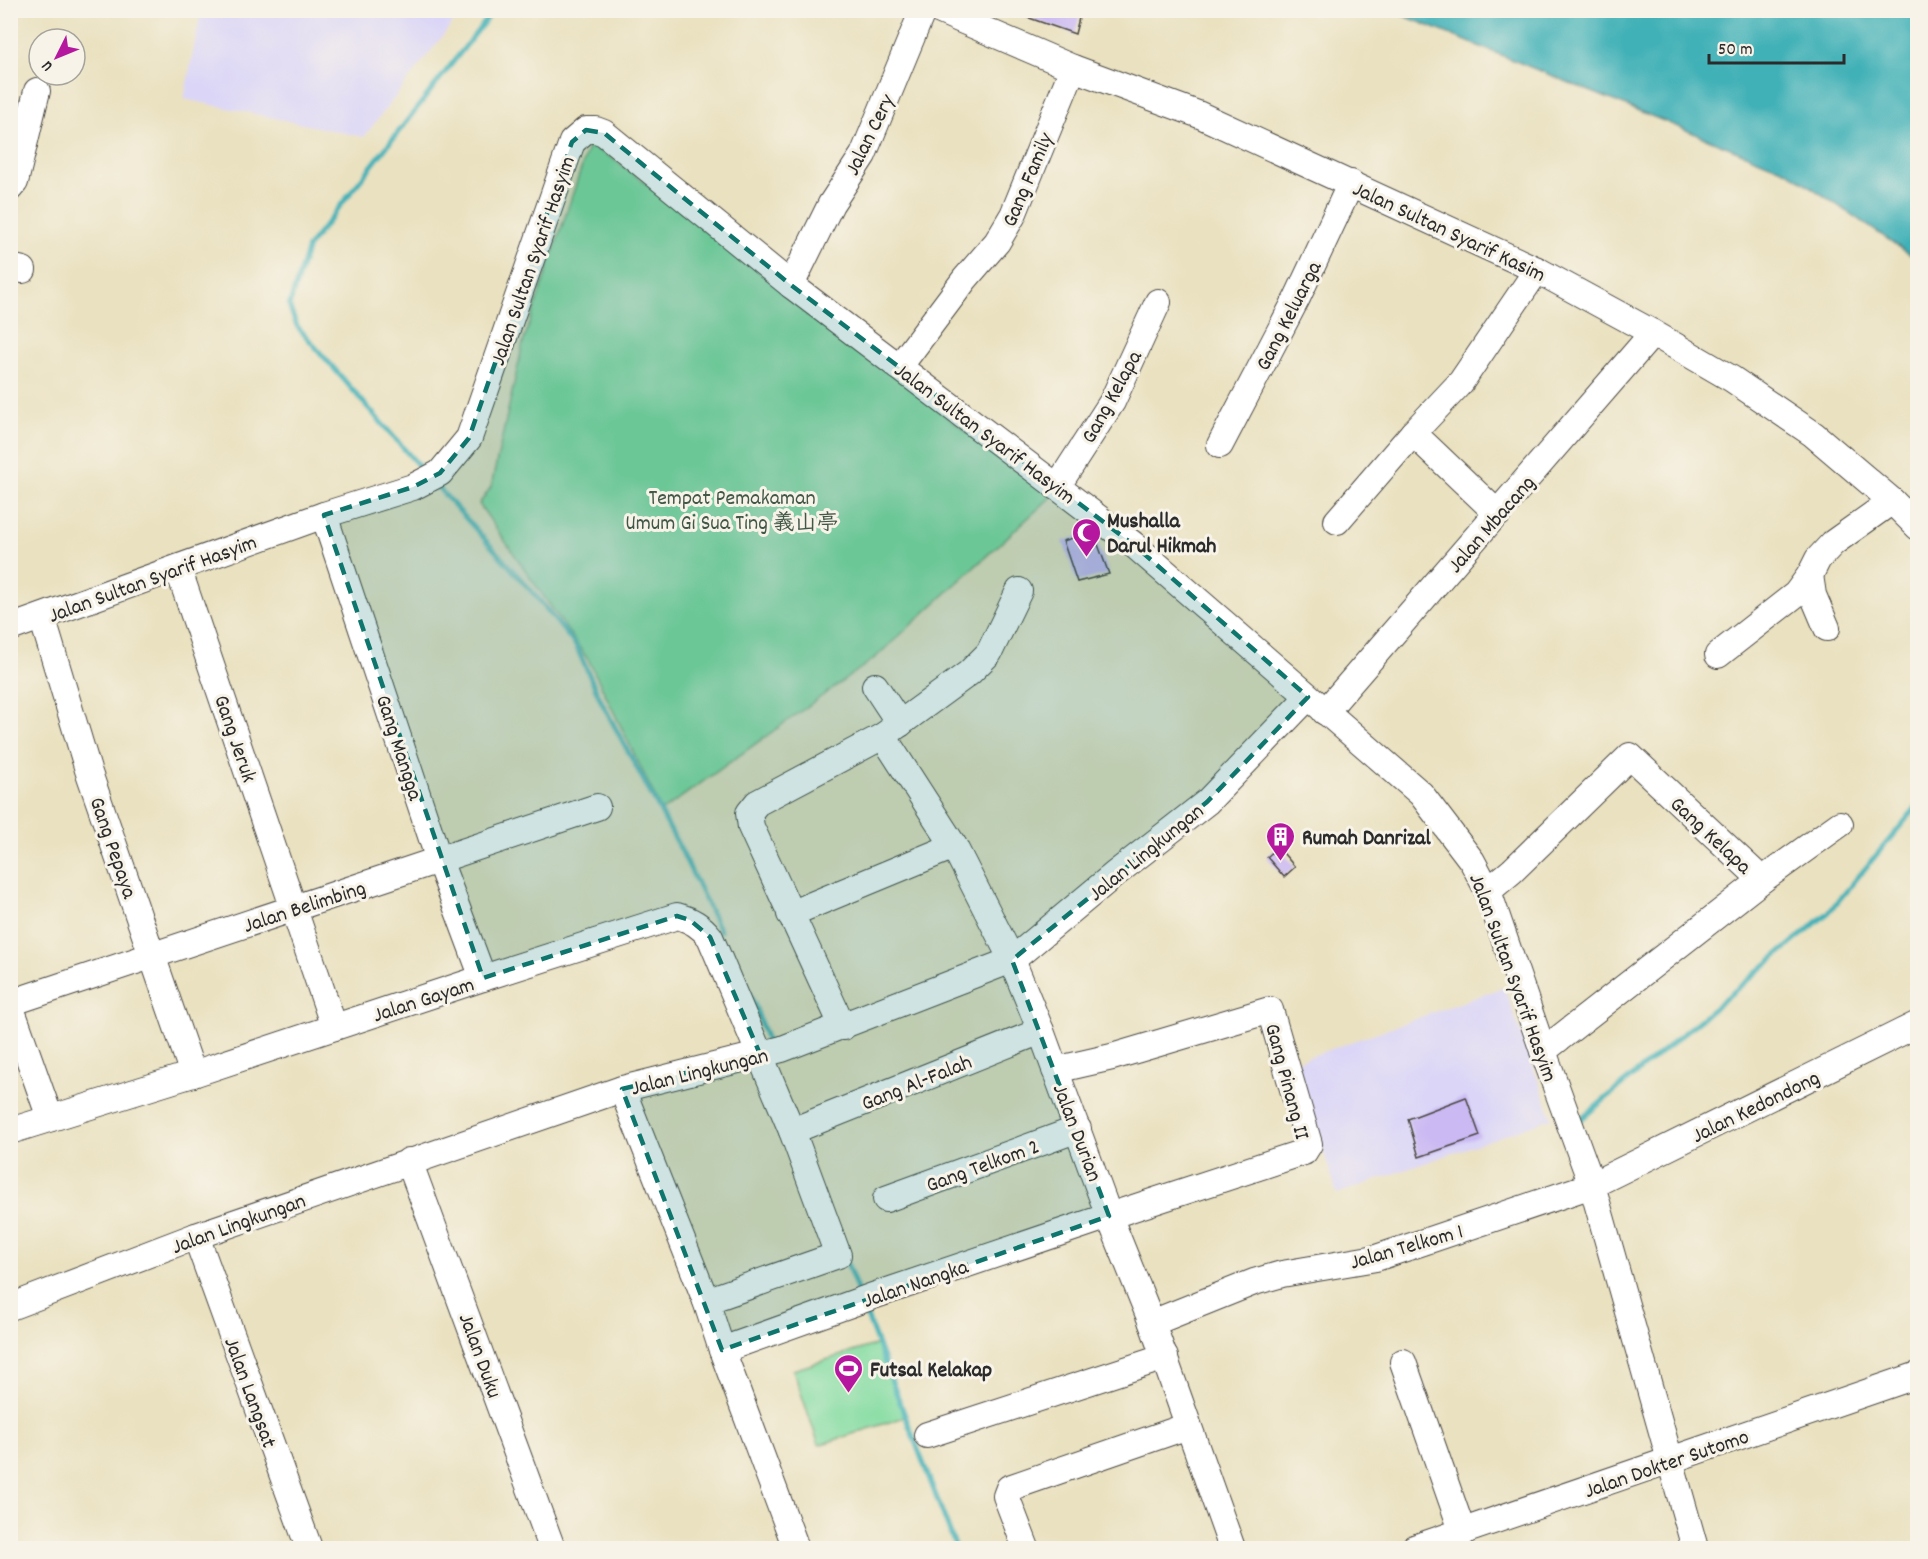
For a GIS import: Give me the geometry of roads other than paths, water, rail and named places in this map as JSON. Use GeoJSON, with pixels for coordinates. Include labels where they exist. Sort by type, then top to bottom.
{"type":"FeatureCollection","features":[{"type":"Feature","properties":{"kind":"street","name":"Jalan Cery"},"geometry":{"type":"LineString","coordinates":[[791,285],[831,204],[863,155],[923,10]]}},
{"type":"Feature","properties":{"kind":"street","name":"Jalan Sultan Syarif Kasim"},"geometry":{"type":"LineString","coordinates":[[938,10],[1073,68],[1200,115],[1537,270],[1732,379],[1813,434],[1892,501],[1917,527]]}},
{"type":"Feature","properties":{"kind":"street","name":"Gang Family"},"geometry":{"type":"LineString","coordinates":[[899,367],[964,279],[997,242],[1013,215],[1073,68]]}},
{"type":"Feature","properties":{"kind":"street"},"geometry":{"type":"LineString","coordinates":[[10,188],[15,182],[37,91]]}},
{"type":"Feature","properties":{"kind":"street","name":"Jalan Sultan Syarif Hasyim"},"geometry":{"type":"LineString","coordinates":[[10,628],[324,515],[412,487],[440,473],[469,438],[572,142],[586,130],[604,133],[791,285],[1134,545],[1420,794],[1472,861],[1488,891],[1592,1185],[1695,1548]]}},
{"type":"Feature","properties":{"kind":"street","name":"Gang Keluarga"},"geometry":{"type":"LineString","coordinates":[[1220,445],[1297,298],[1351,183]]}},
{"type":"Feature","properties":{"kind":"street"},"geometry":{"type":"LineString","coordinates":[[1337,521],[1413,433],[1461,382],[1537,270]]}},
{"type":"Feature","properties":{"kind":"street","name":"Gang Kelapa"},"geometry":{"type":"LineString","coordinates":[[1058,486],[1112,402],[1158,302]]}},
{"type":"Feature","properties":{"kind":"street","name":"Jalan Mbacang"},"geometry":{"type":"LineString","coordinates":[[1317,705],[1498,514],[1653,333]]}},
{"type":"Feature","properties":{"kind":"street"},"geometry":{"type":"LineString","coordinates":[[1413,433],[1498,514]]}},
{"type":"Feature","properties":{"kind":"street"},"geometry":{"type":"LineString","coordinates":[[1719,655],[1796,594],[1818,559],[1833,543],[1892,501]]}},
{"type":"Feature","properties":{"kind":"street","name":"Gang Mangga"},"geometry":{"type":"LineString","coordinates":[[324,515],[439,860],[483,978]]}},
{"type":"Feature","properties":{"kind":"street","name":"Gang Jeruk"},"geometry":{"type":"LineString","coordinates":[[178,568],[334,1027]]}},
{"type":"Feature","properties":{"kind":"street"},"geometry":{"type":"LineString","coordinates":[[1810,575],[1813,595],[1827,628]]}},
{"type":"Feature","properties":{"kind":"street"},"geometry":{"type":"LineString","coordinates":[[843,1027],[748,820],[752,808],[757,803],[892,730],[969,673],[989,653],[1019,591]]}},
{"type":"Feature","properties":{"kind":"street","name":"Gang Pepaya"},"geometry":{"type":"LineString","coordinates":[[42,617],[88,770],[193,1074]]}},
{"type":"Feature","properties":{"kind":"street","name":"Jalan Durian"},"geometry":{"type":"LineString","coordinates":[[875,686],[892,730],[1012,960],[1165,1357],[1233,1548]]}},
{"type":"Feature","properties":{"kind":"street","name":"Jalan Lingkungan"},"geometry":{"type":"LineString","coordinates":[[10,1307],[196,1236],[622,1089],[771,1051],[843,1027],[1012,960],[1115,874],[1207,802],[1317,705]]}},
{"type":"Feature","properties":{"kind":"street","name":"Gang Kelapa"},"geometry":{"type":"LineString","coordinates":[[1488,891],[1512,871],[1630,756],[1762,880],[1543,1051]]}},
{"type":"Feature","properties":{"kind":"street","name":"Jalan Belimbing"},"geometry":{"type":"LineString","coordinates":[[10,1004],[597,807]]}},
{"type":"Feature","properties":{"kind":"street"},"geometry":{"type":"LineString","coordinates":[[1762,880],[1840,824]]}},
{"type":"Feature","properties":{"kind":"street"},"geometry":{"type":"LineString","coordinates":[[790,914],[954,846]]}},
{"type":"Feature","properties":{"kind":"street","name":"Jalan Gayam"},"geometry":{"type":"LineString","coordinates":[[10,1131],[193,1074],[677,916],[690,920],[710,937],[771,1051]]}},
{"type":"Feature","properties":{"kind":"street"},"geometry":{"type":"LineString","coordinates":[[10,1004],[50,1118]]}},
{"type":"Feature","properties":{"kind":"street","name":"Gang Pinang II"},"geometry":{"type":"LineString","coordinates":[[1055,1070],[1112,1057],[1270,1010],[1300,1110],[1309,1144],[1307,1149],[1304,1152],[1162,1200]]}},
{"type":"Feature","properties":{"kind":"street","name":"Jalan Kedondong"},"geometry":{"type":"LineString","coordinates":[[1592,1185],[1917,1024]]}},
{"type":"Feature","properties":{"kind":"street","name":"Gang Al-Falah"},"geometry":{"type":"LineString","coordinates":[[792,1131],[1041,1031]]}},
{"type":"Feature","properties":{"kind":"street"},"geometry":{"type":"LineString","coordinates":[[706,1301],[838,1255],[792,1131],[771,1051]]}},
{"type":"Feature","properties":{"kind":"street"},"geometry":{"type":"LineString","coordinates":[[622,1089],[706,1301],[796,1548]]}},
{"type":"Feature","properties":{"kind":"street","name":"Gang Telkom 2"},"geometry":{"type":"LineString","coordinates":[[886,1199],[1078,1130]]}},
{"type":"Feature","properties":{"kind":"street","name":"Jalan Duku"},"geometry":{"type":"LineString","coordinates":[[409,1161],[552,1548]]}},
{"type":"Feature","properties":{"kind":"street","name":"Jalan Telkom 1"},"geometry":{"type":"LineString","coordinates":[[1152,1323],[1273,1276],[1376,1258],[1592,1185]]}},
{"type":"Feature","properties":{"kind":"street","name":"Jalan Nangka"},"geometry":{"type":"LineString","coordinates":[[722,1350],[1109,1216],[1162,1200]]}},
{"type":"Feature","properties":{"kind":"street","name":"Jalan Langsat"},"geometry":{"type":"LineString","coordinates":[[196,1236],[309,1548]]}},
{"type":"Feature","properties":{"kind":"street"},"geometry":{"type":"LineString","coordinates":[[927,1435],[1165,1357]]}},
{"type":"Feature","properties":{"kind":"street"},"geometry":{"type":"LineString","coordinates":[[1403,1362],[1463,1533]]}},
{"type":"Feature","properties":{"kind":"street","name":"Jalan Dokter Sutomo"},"geometry":{"type":"LineString","coordinates":[[1414,1548],[1917,1376]]}},
{"type":"Feature","properties":{"kind":"street"},"geometry":{"type":"LineString","coordinates":[[1026,1548],[1006,1496],[1009,1488],[1188,1426]]}},
{"type":"Feature","properties":{"kind":"water"},"geometry":{"type":"Polygon","coordinates":[[[1392,11],[1917,11],[1917,259],[1787,171],[1392,11]]]}},
{"type":"Feature","properties":{"kind":"waterway"},"geometry":{"type":"LineString","coordinates":[[425,473],[297,326],[289,306],[308,247],[494,10]]}},
{"type":"Feature","properties":{"kind":"waterway"},"geometry":{"type":"LineString","coordinates":[[435,484],[535,595],[576,646],[602,703],[681,850],[720,931]]}},
{"type":"Feature","properties":{"kind":"waterway"},"geometry":{"type":"LineString","coordinates":[[1580,1120],[1829,912],[1918,805]]}},
{"type":"Feature","properties":{"kind":"waterway"},"geometry":{"type":"LineString","coordinates":[[731,955],[755,1006],[768,1044]]}},
{"type":"Feature","properties":{"kind":"waterway"},"geometry":{"type":"LineString","coordinates":[[845,1258],[859,1295]]}},
{"type":"Feature","properties":{"kind":"waterway"},"geometry":{"type":"LineString","coordinates":[[863,1306],[956,1548]]}},
{"type":"Feature","properties":{"kind":"place","name":"Mushalla Darul Hikmah"},"geometry":{"type":"Point","coordinates":[1086,558]}},
{"type":"Feature","properties":{"kind":"place","name":"Rumah Danrizal"},"geometry":{"type":"Point","coordinates":[1281,862]}},
{"type":"Feature","properties":{"kind":"place","name":"Futsal Kelakap"},"geometry":{"type":"Point","coordinates":[849,1394]}},
{"type":"Feature","properties":{"kind":"park label","name":"Tempat Pemakaman Umum Gi Sua Ting 義山亭"},"geometry":{"type":"Point","coordinates":[732,508]}}]}
